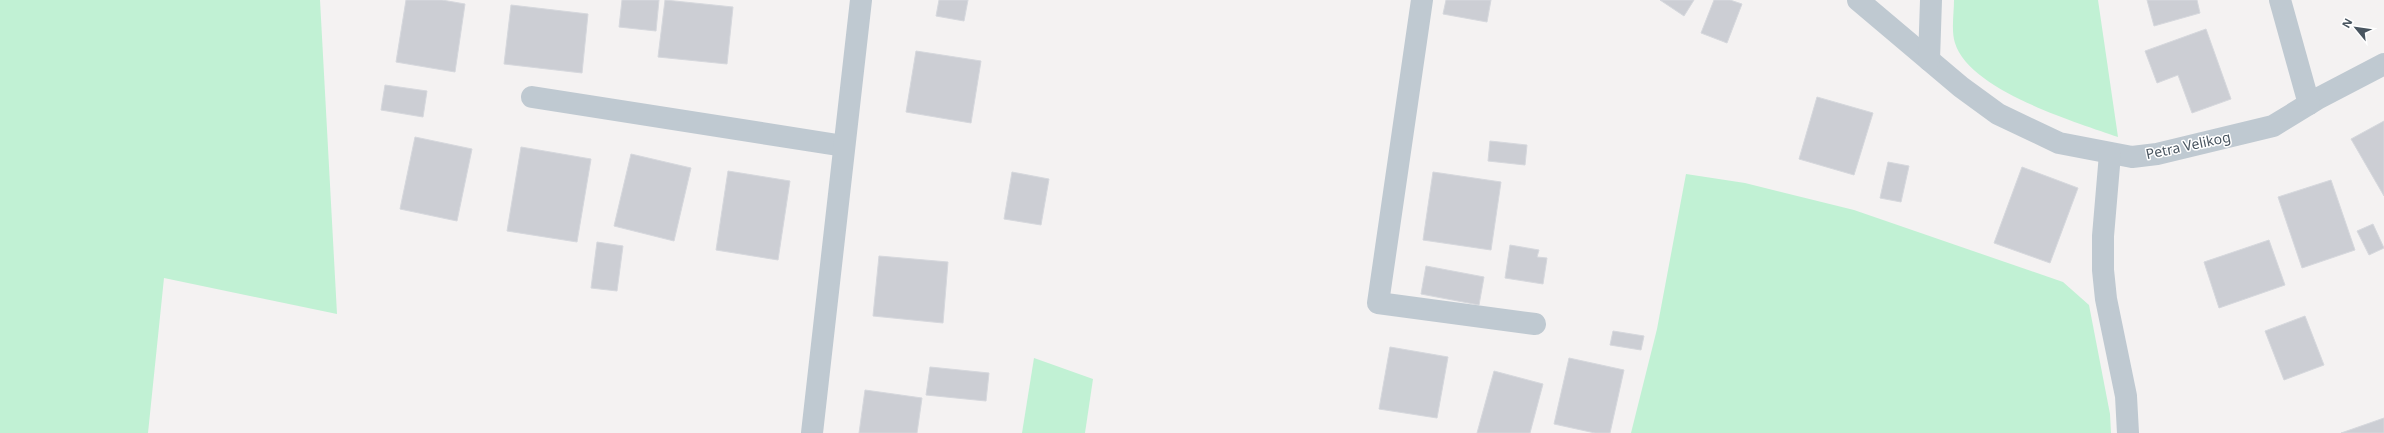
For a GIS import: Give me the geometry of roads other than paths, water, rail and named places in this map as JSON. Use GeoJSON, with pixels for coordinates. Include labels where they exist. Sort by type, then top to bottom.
{"type":"FeatureCollection","features":[{"type":"Feature","properties":{"kind":"street"},"geometry":{"type":"LineString","coordinates":[[812,433],[861,0]]}},
{"type":"Feature","properties":{"kind":"street"},"geometry":{"type":"LineString","coordinates":[[1422,0],[1378,303],[1535,324]]}},
{"type":"Feature","properties":{"kind":"street","name":"Petra Velikog"},"geometry":{"type":"LineString","coordinates":[[1858,0],[1929,60],[1998,114],[2059,143],[2132,157],[2157,154],[2273,126],[2308,104],[2384,64]]}},
{"type":"Feature","properties":{"kind":"street"},"geometry":{"type":"LineString","coordinates":[[1929,60],[1931,0]]}},
{"type":"Feature","properties":{"kind":"street"},"geometry":{"type":"LineString","coordinates":[[2280,0],[2308,104]]}},
{"type":"Feature","properties":{"kind":"street"},"geometry":{"type":"LineString","coordinates":[[532,97],[844,146]]}},
{"type":"Feature","properties":{"kind":"street"},"geometry":{"type":"LineString","coordinates":[[2110,154],[2103,236],[2103,270],[2106,299],[2126,396],[2128,433]]}}]}
